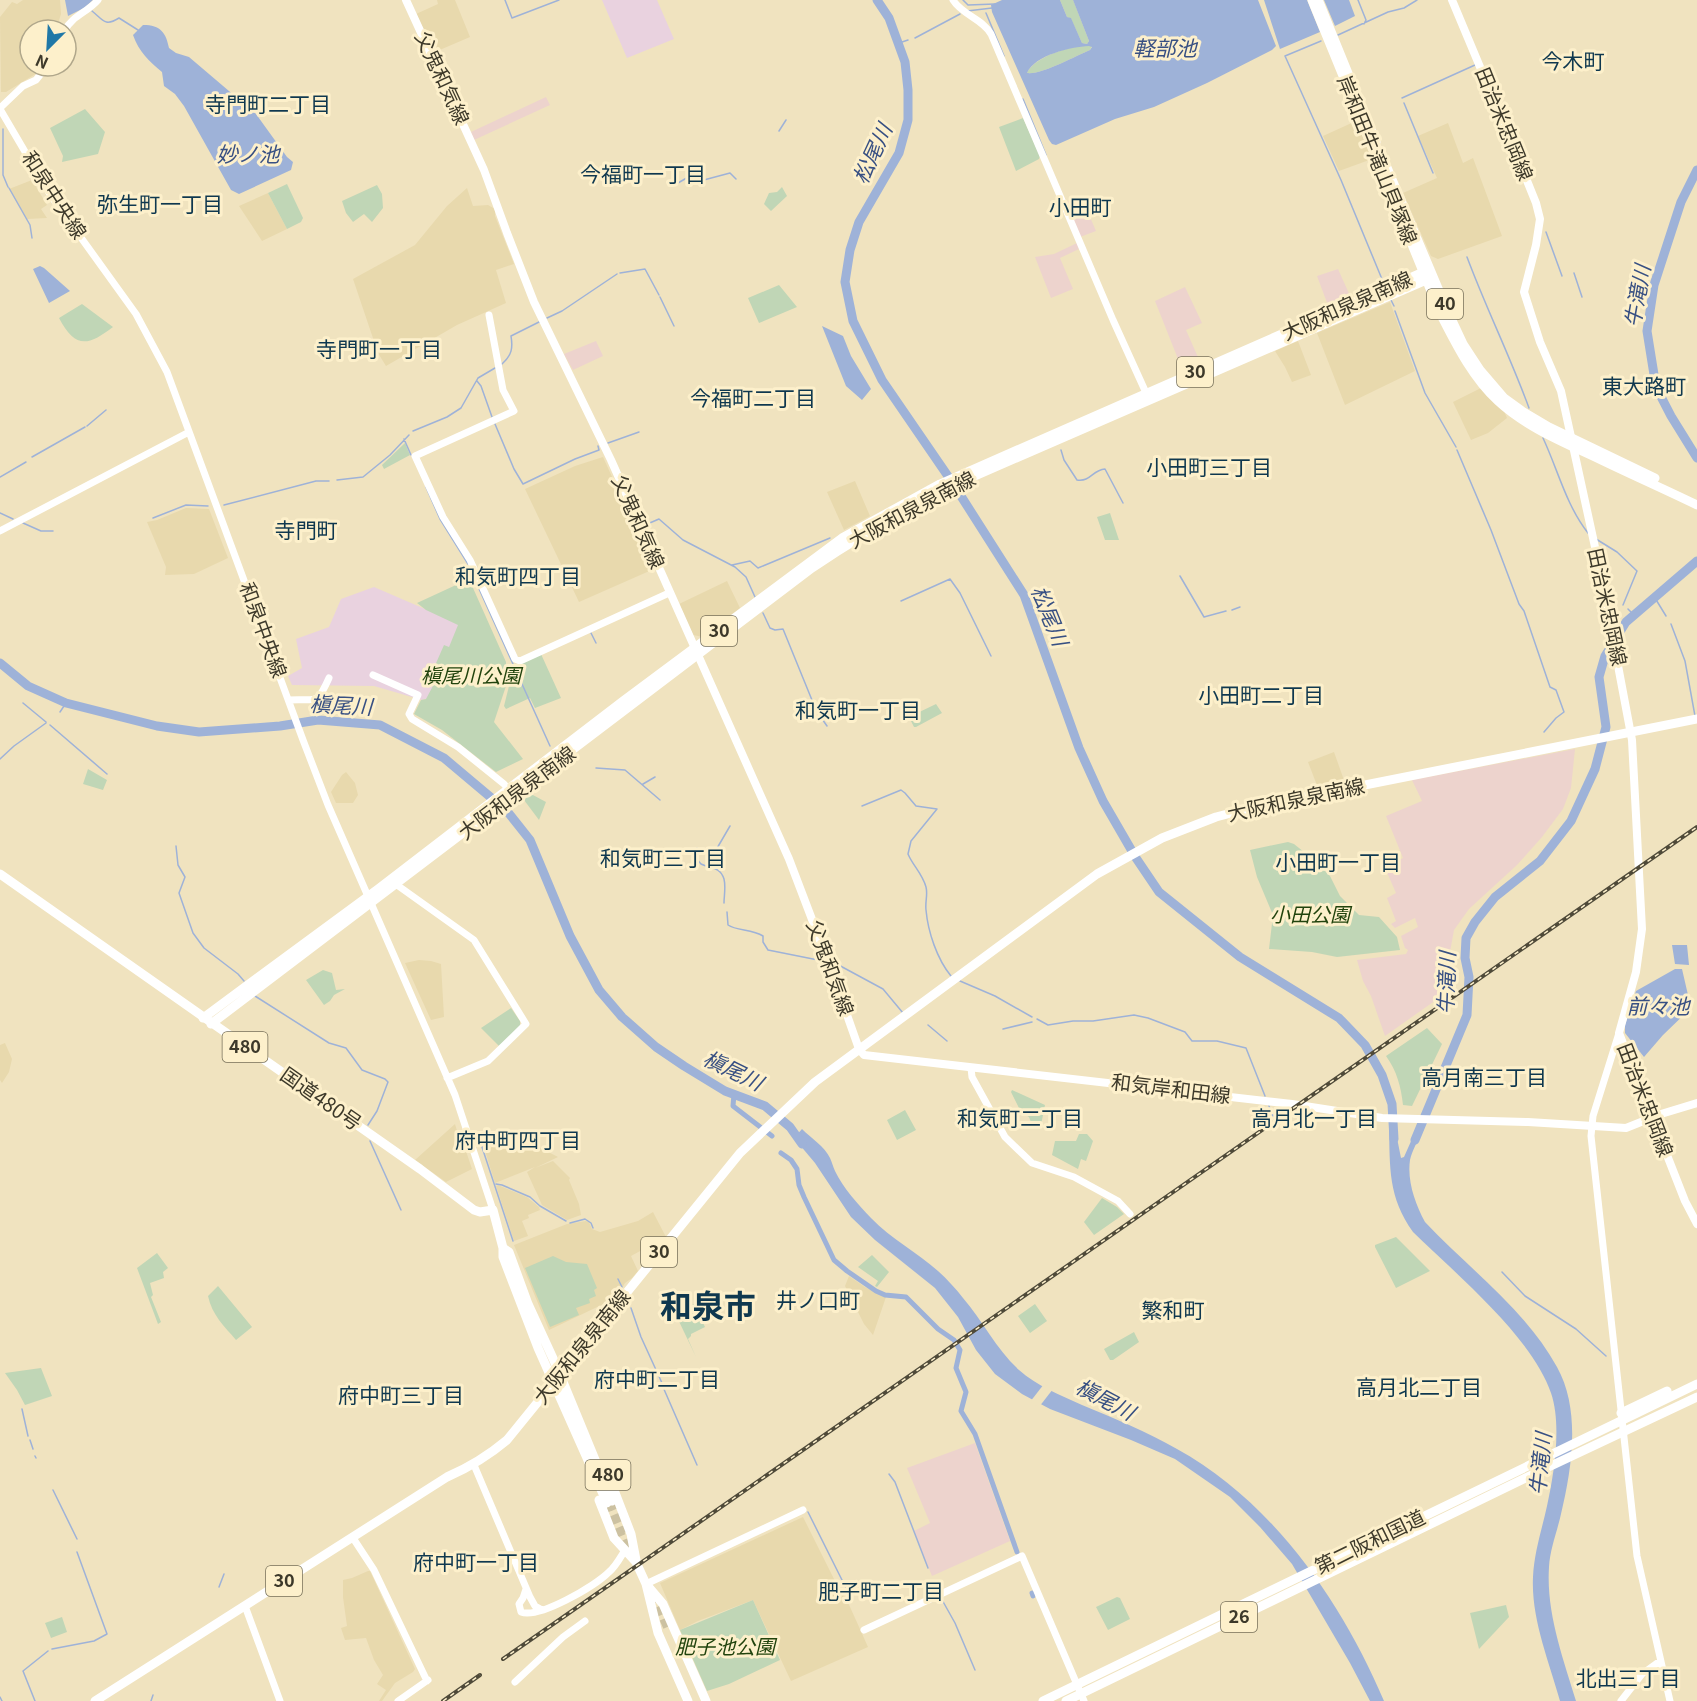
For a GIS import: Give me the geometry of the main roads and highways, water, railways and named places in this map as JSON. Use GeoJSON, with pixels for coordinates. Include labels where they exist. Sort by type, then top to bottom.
{"type":"FeatureCollection","features":[{"type":"Feature","properties":{"kind":"main road","name":"父鬼和気線"},"geometry":{"type":"LineString","coordinates":[[406,0],[484,170],[532,297],[611,460],[800,883],[858,1049]]}},
{"type":"Feature","properties":{"kind":"main road","name":"岸和田牛滝山貝塚線"},"geometry":{"type":"LineString","coordinates":[[1312,0],[1426,274],[1463,344],[1480,370],[1504,398],[1572,442],[1697,505]]}},
{"type":"Feature","properties":{"kind":"main road","name":"岸和田牛滝山貝塚線"},"geometry":{"type":"LineString","coordinates":[[1318,0],[1426,274]]}},
{"type":"Feature","properties":{"kind":"main road","name":"田治米忠岡線"},"geometry":{"type":"LineString","coordinates":[[1452,0],[1536,203],[1540,226],[1524,292],[1540,342],[1562,392],[1631,732],[1642,929],[1636,972],[1618,1033],[1685,1201],[1697,1224]]}},
{"type":"Feature","properties":{"kind":"main road","name":"大阪和泉泉南線"},"geometry":{"type":"LineString","coordinates":[[207,1021],[370,900],[842,538],[942,487],[1426,274]]}},
{"type":"Feature","properties":{"kind":"main road","name":"岸和田牛滝山貝塚線"},"geometry":{"type":"LineString","coordinates":[[1572,442],[1697,498]]}},
{"type":"Feature","properties":{"kind":"main road","name":"大阪和泉泉南線"},"geometry":{"type":"LineString","coordinates":[[95,1701],[447,1477],[474,1465],[507,1440],[736,1158],[792,1101],[858,1049],[1097,874],[1142,848],[1193,825],[1254,807],[1697,719]]}},
{"type":"Feature","properties":{"kind":"main road","name":"大阪和泉泉南線"},"geometry":{"type":"LineString","coordinates":[[370,900],[397,885],[480,816]]}},
{"type":"Feature","properties":{"kind":"main road","name":"国道480号"},"geometry":{"type":"LineString","coordinates":[[0,874],[420,1169],[470,1208],[480,1212],[493,1210],[503,1248],[508,1252],[556,1378]]}},
{"type":"Feature","properties":{"kind":"main road","name":"和気岸和田線"},"geometry":{"type":"LineString","coordinates":[[858,1049],[864,1055],[872,1057],[1292,1104],[1382,1118],[1528,1122],[1627,1128],[1697,1103]]}},
{"type":"Feature","properties":{"kind":"main road"},"geometry":{"type":"LineString","coordinates":[[1621,1413],[1697,1377]]}},
{"type":"Feature","properties":{"kind":"main road","name":"480"},"geometry":{"type":"LineString","coordinates":[[556,1378],[586,1424],[631,1534],[636,1562],[693,1701]]}},
{"type":"Feature","properties":{"kind":"main road","name":"480"},"geometry":{"type":"LineString","coordinates":[[556,1378],[610,1502],[567,1393]]}},
{"type":"Feature","properties":{"kind":"main road","name":"480"},"geometry":{"type":"LineString","coordinates":[[556,1378],[555,1396],[605,1513],[610,1531],[636,1562]]}},
{"type":"Feature","properties":{"kind":"main road","name":"第二阪和国道"},"geometry":{"type":"LineString","coordinates":[[1043,1701],[1076,1683],[1697,1384]]}},
{"type":"Feature","properties":{"kind":"main road","name":"第二阪和国道"},"geometry":{"type":"LineString","coordinates":[[1066,1701],[1083,1697],[1123,1673],[1697,1397]]}},
{"type":"Feature","properties":{"kind":"main road"},"geometry":{"type":"LineString","coordinates":[[1623,1438],[1697,1402]]}},
{"type":"Feature","properties":{"kind":"main road"},"geometry":{"type":"LineString","coordinates":[[610,1531],[615,1520],[626,1522]]}},
{"type":"Feature","properties":{"kind":"main road","name":"480"},"geometry":{"type":"LineString","coordinates":[[646,1584],[660,1599],[664,1626],[688,1701]]}},
{"type":"Feature","properties":{"kind":"main road","name":"480"},"geometry":{"type":"LineString","coordinates":[[664,1626],[701,1701]]}},
{"type":"Feature","properties":{"kind":"main road","name":"480"},"geometry":{"type":"LineString","coordinates":[[664,1626],[706,1701]]}},
{"type":"Feature","properties":{"kind":"water"},"geometry":{"type":"Polygon","coordinates":[[[65,0],[93,0],[84,8],[68,16],[65,0]]]}},
{"type":"Feature","properties":{"kind":"water","name":"軽部池"},"geometry":{"type":"Polygon","coordinates":[[[1002,0],[1060,0],[1082,43],[1087,44],[1089,41],[1073,0],[1258,0],[1276,46],[1207,83],[1154,107],[1115,119],[1056,145],[1049,140],[992,12],[991,5],[1002,0]],[[1092,47],[1073,48],[1054,53],[1038,61],[1027,73],[1050,68],[1092,47]]]}},
{"type":"Feature","properties":{"kind":"water"},"geometry":{"type":"Polygon","coordinates":[[[1264,0],[1307,0],[1320,32],[1280,49],[1264,0]]]}},
{"type":"Feature","properties":{"kind":"water"},"geometry":{"type":"Polygon","coordinates":[[[1324,0],[1349,0],[1355,16],[1335,26],[1324,0]]]}},
{"type":"Feature","properties":{"kind":"water","name":"妙ノ池"},"geometry":{"type":"Polygon","coordinates":[[[143,25],[154,26],[162,31],[169,48],[189,57],[256,114],[293,162],[291,170],[239,194],[231,190],[184,106],[175,94],[164,86],[162,72],[138,46],[133,35],[143,25]]]}},
{"type":"Feature","properties":{"kind":"water"},"geometry":{"type":"Polygon","coordinates":[[[40,266],[70,291],[49,303],[33,269],[40,266]]]}},
{"type":"Feature","properties":{"kind":"water"},"geometry":{"type":"Polygon","coordinates":[[[822,326],[843,336],[851,356],[871,389],[862,400],[846,386],[822,326]]]}},
{"type":"Feature","properties":{"kind":"water"},"geometry":{"type":"Polygon","coordinates":[[[1672,945],[1687,945],[1689,965],[1675,964],[1672,945]]]}},
{"type":"Feature","properties":{"kind":"water","name":"前々池"},"geometry":{"type":"Polygon","coordinates":[[[1675,969],[1682,969],[1691,1008],[1644,1057],[1625,1033],[1625,1025],[1636,991],[1675,969]]]}},
{"type":"Feature","properties":{"kind":"water"},"geometry":{"type":"Polygon","coordinates":[[[1389,1127],[1395,1128],[1401,1158],[1404,1157],[1416,1130],[1421,1132],[1412,1153],[1409,1168],[1415,1200],[1425,1222],[1496,1290],[1529,1326],[1544,1346],[1565,1384],[1572,1420],[1571,1459],[1551,1554],[1549,1584],[1556,1635],[1576,1701],[1560,1701],[1538,1624],[1533,1593],[1535,1559],[1550,1493],[1556,1450],[1556,1420],[1551,1393],[1527,1350],[1510,1329],[1471,1287],[1413,1232],[1405,1219],[1392,1182],[1389,1127]]]}},
{"type":"Feature","properties":{"kind":"water"},"geometry":{"type":"Polygon","coordinates":[[[802,1129],[828,1154],[842,1184],[851,1196],[871,1218],[948,1281],[1003,1353],[1019,1370],[1049,1390],[1177,1449],[1212,1471],[1274,1526],[1301,1558],[1347,1627],[1384,1701],[1370,1701],[1292,1564],[1230,1497],[1175,1459],[1050,1409],[1022,1394],[995,1374],[976,1350],[958,1317],[935,1288],[875,1240],[851,1217],[815,1163],[794,1138],[802,1129]]]}},
{"type":"Feature","properties":{"kind":"waterway"},"geometry":{"type":"LineString","coordinates":[[505,0],[512,18],[559,0]]}},
{"type":"Feature","properties":{"kind":"waterway","name":"松尾川"},"geometry":{"type":"LineString","coordinates":[[877,0],[889,18],[905,62],[908,120],[899,153],[859,222],[850,250],[845,282],[853,321],[882,380],[952,482],[1024,595],[1079,748],[1103,801],[1136,858],[1159,892],[1240,957],[1339,1018],[1365,1045],[1382,1075],[1392,1104],[1394,1139]]}},
{"type":"Feature","properties":{"kind":"waterway"},"geometry":{"type":"LineString","coordinates":[[963,0],[968,5],[995,4]]}},
{"type":"Feature","properties":{"kind":"waterway"},"geometry":{"type":"LineString","coordinates":[[1358,0],[1366,20],[1364,24]]}},
{"type":"Feature","properties":{"kind":"waterway"},"geometry":{"type":"LineString","coordinates":[[1338,35],[1388,12],[1404,8],[1417,0]]}},
{"type":"Feature","properties":{"kind":"waterway"},"geometry":{"type":"LineString","coordinates":[[967,11],[992,8]]}},
{"type":"Feature","properties":{"kind":"waterway"},"geometry":{"type":"LineString","coordinates":[[92,11],[104,21],[110,22],[119,18],[138,30]]}},
{"type":"Feature","properties":{"kind":"waterway"},"geometry":{"type":"LineString","coordinates":[[986,13],[1004,56]]}},
{"type":"Feature","properties":{"kind":"waterway"},"geometry":{"type":"LineString","coordinates":[[915,38],[960,14]]}},
{"type":"Feature","properties":{"kind":"waterway"},"geometry":{"type":"LineString","coordinates":[[899,43],[908,40]]}},
{"type":"Feature","properties":{"kind":"waterway"},"geometry":{"type":"LineString","coordinates":[[1321,41],[1285,56],[1341,180],[1384,284]]}},
{"type":"Feature","properties":{"kind":"waterway"},"geometry":{"type":"LineString","coordinates":[[1402,98],[1475,65]]}},
{"type":"Feature","properties":{"kind":"waterway"},"geometry":{"type":"LineString","coordinates":[[1023,99],[1046,155]]}},
{"type":"Feature","properties":{"kind":"waterway"},"geometry":{"type":"LineString","coordinates":[[1404,103],[1433,173]]}},
{"type":"Feature","properties":{"kind":"waterway"},"geometry":{"type":"LineString","coordinates":[[779,131],[786,120]]}},
{"type":"Feature","properties":{"kind":"waterway"},"geometry":{"type":"LineString","coordinates":[[3,129],[3,175],[8,187]]}},
{"type":"Feature","properties":{"kind":"waterway","name":"牛滝川"},"geometry":{"type":"LineString","coordinates":[[1697,170],[1681,202],[1654,285],[1647,331],[1656,387],[1697,458]]}},
{"type":"Feature","properties":{"kind":"waterway"},"geometry":{"type":"LineString","coordinates":[[678,183],[690,176],[700,181],[730,173],[736,179]]}},
{"type":"Feature","properties":{"kind":"waterway"},"geometry":{"type":"LineString","coordinates":[[9,188],[30,225],[32,238]]}},
{"type":"Feature","properties":{"kind":"waterway"},"geometry":{"type":"LineString","coordinates":[[1546,232],[1562,276]]}},
{"type":"Feature","properties":{"kind":"waterway"},"geometry":{"type":"LineString","coordinates":[[1467,257],[1529,408]]}},
{"type":"Feature","properties":{"kind":"waterway"},"geometry":{"type":"LineString","coordinates":[[620,273],[645,269],[659,295]]}},
{"type":"Feature","properties":{"kind":"waterway"},"geometry":{"type":"LineString","coordinates":[[1574,273],[1582,297]]}},
{"type":"Feature","properties":{"kind":"waterway"},"geometry":{"type":"LineString","coordinates":[[547,318],[562,311],[617,274]]}},
{"type":"Feature","properties":{"kind":"waterway"},"geometry":{"type":"LineString","coordinates":[[1635,284],[1654,285]]}},
{"type":"Feature","properties":{"kind":"waterway"},"geometry":{"type":"LineString","coordinates":[[660,297],[674,326]]}},
{"type":"Feature","properties":{"kind":"waterway"},"geometry":{"type":"LineString","coordinates":[[1391,300],[1394,306]]}},
{"type":"Feature","properties":{"kind":"waterway"},"geometry":{"type":"LineString","coordinates":[[1395,311],[1425,393],[1456,447]]}},
{"type":"Feature","properties":{"kind":"waterway"},"geometry":{"type":"LineString","coordinates":[[502,364],[511,351],[511,336],[541,321]]}},
{"type":"Feature","properties":{"kind":"waterway"},"geometry":{"type":"LineString","coordinates":[[413,431],[447,417],[461,408],[478,378],[495,368]]}},
{"type":"Feature","properties":{"kind":"waterway"},"geometry":{"type":"LineString","coordinates":[[477,381],[492,417]]}},
{"type":"Feature","properties":{"kind":"waterway"},"geometry":{"type":"LineString","coordinates":[[87,426],[106,410]]}},
{"type":"Feature","properties":{"kind":"waterway"},"geometry":{"type":"LineString","coordinates":[[495,424],[514,469],[523,484],[599,450],[598,446]]}},
{"type":"Feature","properties":{"kind":"waterway"},"geometry":{"type":"LineString","coordinates":[[32,457],[85,427]]}},
{"type":"Feature","properties":{"kind":"waterway"},"geometry":{"type":"LineString","coordinates":[[608,443],[639,432]]}},
{"type":"Feature","properties":{"kind":"waterway"},"geometry":{"type":"LineString","coordinates":[[337,480],[363,477],[390,455],[409,435]]}},
{"type":"Feature","properties":{"kind":"waterway"},"geometry":{"type":"LineString","coordinates":[[1543,438],[1568,499],[1588,533]]}},
{"type":"Feature","properties":{"kind":"waterway"},"geometry":{"type":"LineString","coordinates":[[404,439],[411,455]]}},
{"type":"Feature","properties":{"kind":"waterway"},"geometry":{"type":"LineString","coordinates":[[1061,450],[1064,460],[1077,480],[1085,479],[1105,469],[1123,503]]}},
{"type":"Feature","properties":{"kind":"waterway"},"geometry":{"type":"LineString","coordinates":[[1457,450],[1519,604],[1524,611],[1550,687],[1556,690],[1564,712],[1544,732]]}},
{"type":"Feature","properties":{"kind":"waterway"},"geometry":{"type":"LineString","coordinates":[[0,477],[26,462]]}},
{"type":"Feature","properties":{"kind":"waterway"},"geometry":{"type":"LineString","coordinates":[[224,505],[316,481],[329,481]]}},
{"type":"Feature","properties":{"kind":"waterway"},"geometry":{"type":"LineString","coordinates":[[426,487],[440,519],[468,564]]}},
{"type":"Feature","properties":{"kind":"waterway"},"geometry":{"type":"LineString","coordinates":[[153,518],[186,505],[208,506]]}},
{"type":"Feature","properties":{"kind":"waterway"},"geometry":{"type":"LineString","coordinates":[[0,513],[13,519]]}},
{"type":"Feature","properties":{"kind":"waterway"},"geometry":{"type":"LineString","coordinates":[[645,525],[659,519],[683,540],[735,567],[746,577],[755,597]]}},
{"type":"Feature","properties":{"kind":"waterway"},"geometry":{"type":"LineString","coordinates":[[23,523],[41,531],[53,531]]}},
{"type":"Feature","properties":{"kind":"waterway"},"geometry":{"type":"LineString","coordinates":[[732,565],[750,561],[758,568],[830,538]]}},
{"type":"Feature","properties":{"kind":"waterway"},"geometry":{"type":"LineString","coordinates":[[1596,539],[1617,552],[1637,571],[1623,605]]}},
{"type":"Feature","properties":{"kind":"waterway","name":"牛滝川"},"geometry":{"type":"LineString","coordinates":[[1415,1140],[1467,1015],[1469,977],[1465,958],[1466,938],[1475,922],[1495,897],[1540,861],[1571,821],[1595,769],[1606,727],[1599,677],[1605,656],[1626,622],[1697,561]]}},
{"type":"Feature","properties":{"kind":"waterway"},"geometry":{"type":"LineString","coordinates":[[471,571],[550,746]]}},
{"type":"Feature","properties":{"kind":"waterway"},"geometry":{"type":"LineString","coordinates":[[1180,576],[1204,617],[1226,611]]}},
{"type":"Feature","properties":{"kind":"waterway"},"geometry":{"type":"LineString","coordinates":[[901,601],[950,579],[960,593],[991,656]]}},
{"type":"Feature","properties":{"kind":"waterway"},"geometry":{"type":"LineString","coordinates":[[1655,598],[1666,616]]}},
{"type":"Feature","properties":{"kind":"waterway"},"geometry":{"type":"LineString","coordinates":[[1232,610],[1240,607]]}},
{"type":"Feature","properties":{"kind":"waterway"},"geometry":{"type":"LineString","coordinates":[[1628,609],[1634,615]]}},
{"type":"Feature","properties":{"kind":"waterway"},"geometry":{"type":"LineString","coordinates":[[763,613],[770,628],[783,629],[814,705]]}},
{"type":"Feature","properties":{"kind":"waterway"},"geometry":{"type":"LineString","coordinates":[[1671,624],[1685,661],[1695,716]]}},
{"type":"Feature","properties":{"kind":"waterway"},"geometry":{"type":"LineString","coordinates":[[591,633],[596,643]]}},
{"type":"Feature","properties":{"kind":"waterway","name":"槇尾川"},"geometry":{"type":"LineString","coordinates":[[0,663],[28,686],[66,703],[157,726],[199,732],[280,726],[318,720],[380,725],[444,758],[507,811],[530,840],[570,936],[599,990],[622,1017],[656,1047],[684,1066],[725,1091],[765,1106],[790,1127],[802,1144]]}},
{"type":"Feature","properties":{"kind":"waterway"},"geometry":{"type":"LineString","coordinates":[[23,703],[46,722]]}},
{"type":"Feature","properties":{"kind":"waterway"},"geometry":{"type":"LineString","coordinates":[[60,712],[66,703]]}},
{"type":"Feature","properties":{"kind":"waterway"},"geometry":{"type":"LineString","coordinates":[[815,704],[827,726]]}},
{"type":"Feature","properties":{"kind":"waterway"},"geometry":{"type":"LineString","coordinates":[[0,759],[46,723]]}},
{"type":"Feature","properties":{"kind":"waterway"},"geometry":{"type":"LineString","coordinates":[[50,725],[107,774]]}},
{"type":"Feature","properties":{"kind":"waterway"},"geometry":{"type":"LineString","coordinates":[[596,768],[625,770],[660,800]]}},
{"type":"Feature","properties":{"kind":"waterway"},"geometry":{"type":"LineString","coordinates":[[643,784],[655,777]]}},
{"type":"Feature","properties":{"kind":"waterway"},"geometry":{"type":"LineString","coordinates":[[862,806],[901,790],[916,806],[937,809],[911,841],[908,854],[927,890],[926,910],[931,936],[941,962],[951,976]]}},
{"type":"Feature","properties":{"kind":"waterway"},"geometry":{"type":"LineString","coordinates":[[716,850],[730,826]]}},
{"type":"Feature","properties":{"kind":"waterway"},"geometry":{"type":"LineString","coordinates":[[176,846],[178,865],[185,877],[179,893],[193,933],[204,948],[244,981]]}},
{"type":"Feature","properties":{"kind":"waterway"},"geometry":{"type":"LineString","coordinates":[[697,848],[692,853],[701,864],[717,870],[724,879],[724,903]]}},
{"type":"Feature","properties":{"kind":"waterway"},"geometry":{"type":"LineString","coordinates":[[727,912],[728,925],[763,936],[763,942],[768,950],[823,961]]}},
{"type":"Feature","properties":{"kind":"waterway"},"geometry":{"type":"LineString","coordinates":[[833,962],[883,989],[903,1013]]}},
{"type":"Feature","properties":{"kind":"waterway"},"geometry":{"type":"LineString","coordinates":[[960,981],[995,996],[1032,1017]]}},
{"type":"Feature","properties":{"kind":"waterway"},"geometry":{"type":"LineString","coordinates":[[255,996],[329,1043],[346,1048],[362,1070],[388,1082],[377,1111],[368,1125]]}},
{"type":"Feature","properties":{"kind":"waterway"},"geometry":{"type":"LineString","coordinates":[[1037,1019],[1048,1025],[1134,1015],[1185,1032],[1192,1041],[1217,1041],[1246,1048],[1265,1096]]}},
{"type":"Feature","properties":{"kind":"waterway"},"geometry":{"type":"LineString","coordinates":[[1003,1029],[1032,1022]]}},
{"type":"Feature","properties":{"kind":"waterway"},"geometry":{"type":"LineString","coordinates":[[928,1025],[947,1041]]}},
{"type":"Feature","properties":{"kind":"waterway"},"geometry":{"type":"LineString","coordinates":[[734,1094],[733,1106],[772,1136]]}},
{"type":"Feature","properties":{"kind":"waterway"},"geometry":{"type":"LineString","coordinates":[[1269,1106],[1273,1116],[1284,1109]]}},
{"type":"Feature","properties":{"kind":"waterway"},"geometry":{"type":"LineString","coordinates":[[461,1136],[462,1144],[464,1144]]}},
{"type":"Feature","properties":{"kind":"waterway"},"geometry":{"type":"LineString","coordinates":[[370,1141],[401,1210]]}},
{"type":"Feature","properties":{"kind":"waterway"},"geometry":{"type":"LineString","coordinates":[[480,1141],[513,1241]]}},
{"type":"Feature","properties":{"kind":"waterway"},"geometry":{"type":"LineString","coordinates":[[781,1153],[791,1160],[797,1169],[799,1185],[834,1260],[876,1291],[885,1295],[906,1297],[938,1329],[954,1340],[960,1350],[956,1368],[966,1392],[961,1411],[975,1434],[1017,1552]]}},
{"type":"Feature","properties":{"kind":"waterway"},"geometry":{"type":"LineString","coordinates":[[496,1184],[530,1197],[540,1206],[566,1221]]}},
{"type":"Feature","properties":{"kind":"waterway"},"geometry":{"type":"LineString","coordinates":[[570,1223],[585,1219],[591,1223],[593,1228]]}},
{"type":"Feature","properties":{"kind":"waterway"},"geometry":{"type":"LineString","coordinates":[[1502,1272],[1525,1296],[1576,1329],[1606,1356]]}},
{"type":"Feature","properties":{"kind":"waterway"},"geometry":{"type":"LineString","coordinates":[[618,1279],[622,1287]]}},
{"type":"Feature","properties":{"kind":"waterway"},"geometry":{"type":"LineString","coordinates":[[631,1308],[641,1337],[662,1383]]}},
{"type":"Feature","properties":{"kind":"waterway"},"geometry":{"type":"LineString","coordinates":[[663,1387],[697,1465]]}},
{"type":"Feature","properties":{"kind":"waterway"},"geometry":{"type":"LineString","coordinates":[[22,1409],[28,1436]]}},
{"type":"Feature","properties":{"kind":"waterway"},"geometry":{"type":"LineString","coordinates":[[30,1440],[33,1449]]}},
{"type":"Feature","properties":{"kind":"waterway"},"geometry":{"type":"LineString","coordinates":[[889,1474],[895,1482],[928,1568]]}},
{"type":"Feature","properties":{"kind":"waterway"},"geometry":{"type":"LineString","coordinates":[[53,1490],[77,1539]]}},
{"type":"Feature","properties":{"kind":"waterway"},"geometry":{"type":"LineString","coordinates":[[808,1512],[846,1588]]}},
{"type":"Feature","properties":{"kind":"waterway"},"geometry":{"type":"LineString","coordinates":[[52,1649],[94,1641],[107,1634],[77,1552]]}},
{"type":"Feature","properties":{"kind":"waterway"},"geometry":{"type":"LineString","coordinates":[[219,1587],[224,1574]]}},
{"type":"Feature","properties":{"kind":"waterway"},"geometry":{"type":"LineString","coordinates":[[941,1598],[955,1623],[975,1670]]}},
{"type":"Feature","properties":{"kind":"waterway"},"geometry":{"type":"LineString","coordinates":[[35,1701],[23,1671],[48,1651]]}},
{"type":"Feature","properties":{"kind":"waterway"},"geometry":{"type":"LineString","coordinates":[[151,1701],[153,1695]]}},
{"type":"Feature","properties":{"kind":"waterway"},"geometry":{"type":"LineString","coordinates":[[0,1697],[2,1701]]}},
{"type":"Feature","properties":{"kind":"tunnel"},"geometry":{"type":"LineString","coordinates":[[612,1501],[626,1532]]}},
{"type":"Feature","properties":{"kind":"tunnel"},"geometry":{"type":"LineString","coordinates":[[607,1503],[628,1552]]}},
{"type":"Feature","properties":{"kind":"tunnel"},"geometry":{"type":"LineString","coordinates":[[653,1594],[668,1628]]}},
{"type":"Feature","properties":{"kind":"railway"},"geometry":{"type":"LineString","coordinates":[[503,1659],[1697,827]]}},
{"type":"Feature","properties":{"kind":"railway"},"geometry":{"type":"LineString","coordinates":[[443,1701],[480,1675]]}},
{"type":"Feature","properties":{"kind":"district","name":"今木町"},"geometry":{"type":"Point","coordinates":[1573,62]}},
{"type":"Feature","properties":{"kind":"district","name":"寺門町二丁目"},"geometry":{"type":"Point","coordinates":[268,105]}},
{"type":"Feature","properties":{"kind":"district","name":"今福町一丁目"},"geometry":{"type":"Point","coordinates":[643,175]}},
{"type":"Feature","properties":{"kind":"district","name":"弥生町一丁目"},"geometry":{"type":"Point","coordinates":[160,205]}},
{"type":"Feature","properties":{"kind":"district","name":"小田町"},"geometry":{"type":"Point","coordinates":[1080,208]}},
{"type":"Feature","properties":{"kind":"district","name":"寺門町一丁目"},"geometry":{"type":"Point","coordinates":[379,350]}},
{"type":"Feature","properties":{"kind":"district","name":"東大路町"},"geometry":{"type":"Point","coordinates":[1644,387]}},
{"type":"Feature","properties":{"kind":"district","name":"今福町二丁目"},"geometry":{"type":"Point","coordinates":[753,399]}},
{"type":"Feature","properties":{"kind":"district","name":"小田町三丁目"},"geometry":{"type":"Point","coordinates":[1209,468]}},
{"type":"Feature","properties":{"kind":"district","name":"寺門町"},"geometry":{"type":"Point","coordinates":[306,531]}},
{"type":"Feature","properties":{"kind":"district","name":"和気町四丁目"},"geometry":{"type":"Point","coordinates":[518,577]}},
{"type":"Feature","properties":{"kind":"district","name":"小田町二丁目"},"geometry":{"type":"Point","coordinates":[1261,696]}},
{"type":"Feature","properties":{"kind":"district","name":"和気町一丁目"},"geometry":{"type":"Point","coordinates":[858,711]}},
{"type":"Feature","properties":{"kind":"district","name":"和気町三丁目"},"geometry":{"type":"Point","coordinates":[663,859]}},
{"type":"Feature","properties":{"kind":"district","name":"小田町一丁目"},"geometry":{"type":"Point","coordinates":[1338,863]}},
{"type":"Feature","properties":{"kind":"district","name":"高月南三丁目"},"geometry":{"type":"Point","coordinates":[1484,1078]}},
{"type":"Feature","properties":{"kind":"district","name":"和気町二丁目"},"geometry":{"type":"Point","coordinates":[1020,1119]}},
{"type":"Feature","properties":{"kind":"district","name":"高月北一丁目"},"geometry":{"type":"Point","coordinates":[1314,1119]}},
{"type":"Feature","properties":{"kind":"district","name":"府中町四丁目"},"geometry":{"type":"Point","coordinates":[518,1141]}},
{"type":"Feature","properties":{"kind":"district","name":"井ノ口町"},"geometry":{"type":"Point","coordinates":[818,1301]}},
{"type":"Feature","properties":{"kind":"district","name":"和泉市"},"geometry":{"type":"Point","coordinates":[708,1307]}},
{"type":"Feature","properties":{"kind":"district","name":"繁和町"},"geometry":{"type":"Point","coordinates":[1173,1311]}},
{"type":"Feature","properties":{"kind":"district","name":"府中町二丁目"},"geometry":{"type":"Point","coordinates":[657,1380]}},
{"type":"Feature","properties":{"kind":"district","name":"高月北二丁目"},"geometry":{"type":"Point","coordinates":[1419,1388]}},
{"type":"Feature","properties":{"kind":"district","name":"府中町三丁目"},"geometry":{"type":"Point","coordinates":[401,1396]}},
{"type":"Feature","properties":{"kind":"district","name":"府中町一丁目"},"geometry":{"type":"Point","coordinates":[476,1563]}},
{"type":"Feature","properties":{"kind":"district","name":"肥子町二丁目"},"geometry":{"type":"Point","coordinates":[881,1592]}},
{"type":"Feature","properties":{"kind":"district","name":"北出三丁目"},"geometry":{"type":"Point","coordinates":[1628,1679]}},
{"type":"Feature","properties":{"kind":"park label","name":"槇尾川公園"},"geometry":{"type":"Point","coordinates":[471,676]}},
{"type":"Feature","properties":{"kind":"park label","name":"小田公園"},"geometry":{"type":"Point","coordinates":[1310,915]}},
{"type":"Feature","properties":{"kind":"park label","name":"肥子池公園"},"geometry":{"type":"Point","coordinates":[725,1647]}}]}
